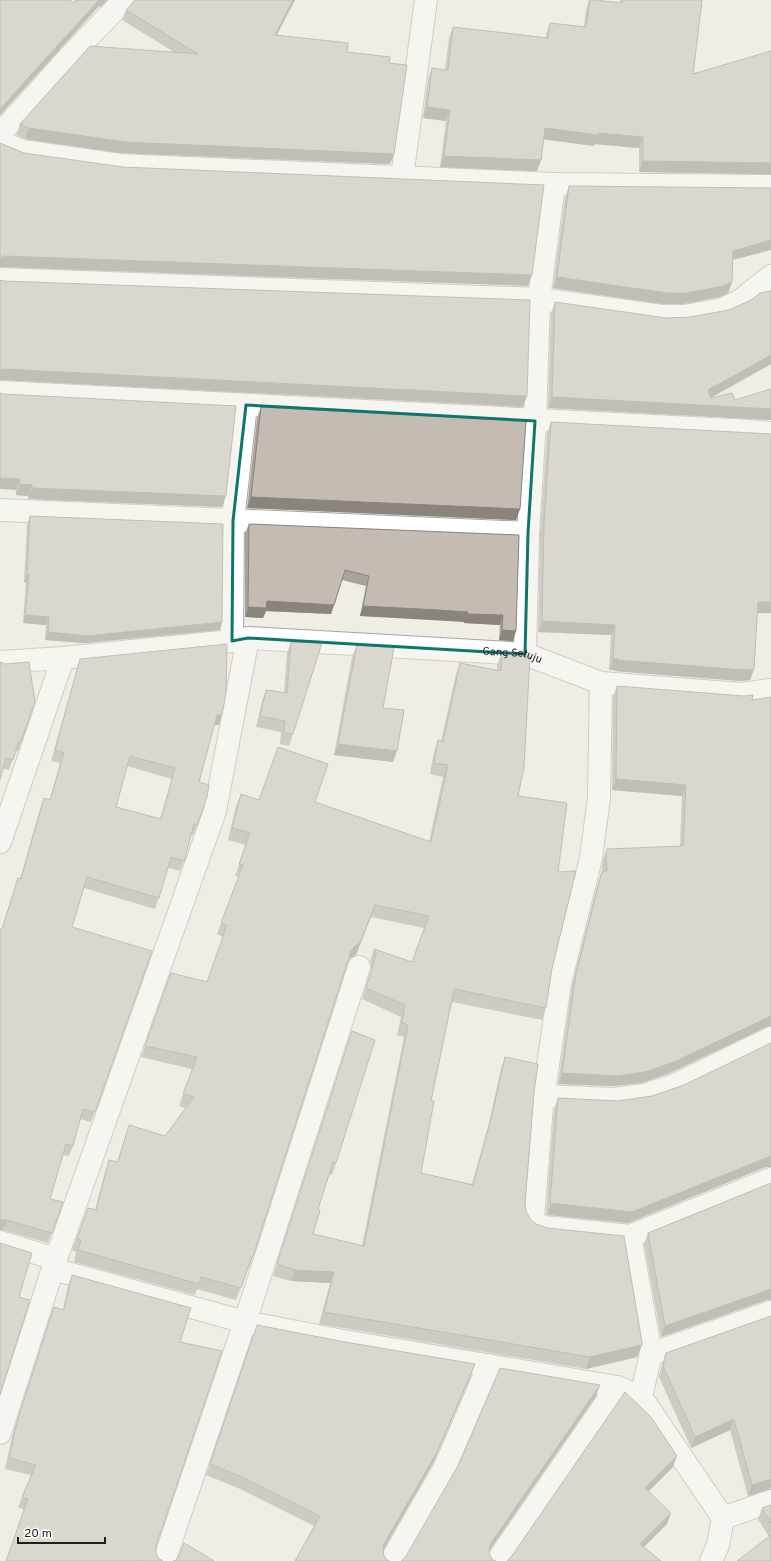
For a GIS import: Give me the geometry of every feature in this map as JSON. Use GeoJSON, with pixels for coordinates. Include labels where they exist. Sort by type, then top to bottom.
{"type":"FeatureCollection","features":[{"type":"Feature","properties":{"kind":"street"},"geometry":{"type":"LineString","coordinates":[[0,134],[70,56],[124,0]]}},
{"type":"Feature","properties":{"kind":"street"},"geometry":{"type":"LineString","coordinates":[[402,177],[426,0]]}},
{"type":"Feature","properties":{"kind":"street"},"geometry":{"type":"LineString","coordinates":[[0,142],[22,151],[120,165],[554,184],[771,186]]}},
{"type":"Feature","properties":{"kind":"street"},"geometry":{"type":"LineString","coordinates":[[525,654],[528,533],[535,421],[539,299],[554,184]]}},
{"type":"Feature","properties":{"kind":"street"},"geometry":{"type":"LineString","coordinates":[[0,279],[539,299],[662,316],[684,316],[723,309],[741,300],[771,276]]}},
{"type":"Feature","properties":{"kind":"street"},"geometry":{"type":"LineString","coordinates":[[0,392],[771,433]]}},
{"type":"Feature","properties":{"kind":"street"},"geometry":{"type":"LineString","coordinates":[[0,1433],[55,1264],[215,812],[240,640],[233,520],[246,405]]}},
{"type":"Feature","properties":{"kind":"street"},"geometry":{"type":"LineString","coordinates":[[0,510],[528,533]]}},
{"type":"Feature","properties":{"kind":"street","name":"Gang Setuju"},"geometry":{"type":"LineString","coordinates":[[0,662],[63,658],[240,640],[525,654],[601,683],[741,694],[771,690]]}},
{"type":"Feature","properties":{"kind":"street"},"geometry":{"type":"LineString","coordinates":[[0,842],[63,658]]}},
{"type":"Feature","properties":{"kind":"street"},"geometry":{"type":"LineString","coordinates":[[601,683],[599,798],[591,858],[560,983],[543,1096],[534,1217],[536,1222],[544,1227],[630,1236],[771,1179]]}},
{"type":"Feature","properties":{"kind":"street"},"geometry":{"type":"LineString","coordinates":[[164,1561],[245,1322],[359,967]]}},
{"type":"Feature","properties":{"kind":"street"},"geometry":{"type":"LineString","coordinates":[[543,1096],[614,1099],[644,1095],[675,1085],[771,1038]]}},
{"type":"Feature","properties":{"kind":"street"},"geometry":{"type":"LineString","coordinates":[[630,1236],[651,1354],[641,1396]]}},
{"type":"Feature","properties":{"kind":"street"},"geometry":{"type":"LineString","coordinates":[[0,1242],[55,1264],[245,1322],[343,1341],[617,1387],[641,1396],[723,1518],[718,1545],[712,1561]]}},
{"type":"Feature","properties":{"kind":"street"},"geometry":{"type":"LineString","coordinates":[[651,1354],[771,1312]]}},
{"type":"Feature","properties":{"kind":"street"},"geometry":{"type":"LineString","coordinates":[[391,1561],[444,1469],[489,1365]]}},
{"type":"Feature","properties":{"kind":"street"},"geometry":{"type":"LineString","coordinates":[[497,1561],[617,1387]]}},
{"type":"Feature","properties":{"kind":"street"},"geometry":{"type":"LineString","coordinates":[[723,1518],[771,1501]]}},
{"type":"Feature","properties":{"kind":"highlighted area"},"geometry":{"type":"Polygon","coordinates":[[[246,405],[535,421],[528,533],[525,654],[248,638],[232,641],[233,521],[246,405]]]}},
{"type":"Feature","properties":{"kind":"building"},"geometry":{"type":"Polygon","coordinates":[[[0,0],[71,0],[74,3],[76,0],[99,0],[0,109],[0,0]]]}},
{"type":"Feature","properties":{"kind":"building"},"geometry":{"type":"Polygon","coordinates":[[[135,0],[293,0],[275,35],[348,43],[347,52],[390,57],[389,63],[407,65],[394,154],[125,142],[29,128],[20,124],[90,46],[198,54],[126,10],[135,0]]]}},
{"type":"Feature","properties":{"kind":"building"},"geometry":{"type":"Polygon","coordinates":[[[590,0],[622,3],[623,0],[702,0],[693,74],[771,51],[771,163],[643,161],[643,137],[599,133],[598,135],[545,128],[541,160],[444,156],[450,110],[427,107],[432,68],[448,70],[453,27],[548,38],[550,23],[586,27],[590,0]]]}},
{"type":"Feature","properties":{"kind":"building"},"geometry":{"type":"Polygon","coordinates":[[[0,143],[24,153],[123,167],[544,185],[532,275],[4,256],[0,258],[0,143]]]}},
{"type":"Feature","properties":{"kind":"building"},"geometry":{"type":"Polygon","coordinates":[[[569,186],[771,188],[771,240],[733,251],[732,282],[723,286],[687,293],[667,293],[557,277],[569,186]]]}},
{"type":"Feature","properties":{"kind":"building"},"geometry":{"type":"Polygon","coordinates":[[[0,280],[530,300],[527,396],[5,369],[0,370],[0,280]]]}},
{"type":"Feature","properties":{"kind":"building"},"geometry":{"type":"Polygon","coordinates":[[[771,291],[771,355],[708,390],[711,398],[732,393],[735,400],[771,389],[771,409],[552,397],[555,302],[666,318],[690,317],[729,310],[751,300],[760,293],[771,291]]]}},
{"type":"Feature","properties":{"kind":"building"},"geometry":{"type":"Polygon","coordinates":[[[0,393],[236,406],[226,496],[32,488],[32,485],[20,484],[20,479],[0,478],[0,393]]]}},
{"type":"Feature","properties":{"kind":"building"},"geometry":{"type":"Polygon","coordinates":[[[261,407],[526,421],[520,509],[251,497],[261,407]]]}},
{"type":"Feature","properties":{"kind":"building"},"geometry":{"type":"Polygon","coordinates":[[[551,422],[771,434],[771,602],[758,602],[754,669],[745,670],[617,660],[618,659],[613,659],[615,625],[542,621],[544,523],[551,422]]]}},
{"type":"Feature","properties":{"kind":"building"},"geometry":{"type":"Polygon","coordinates":[[[30,516],[223,524],[222,622],[87,636],[48,632],[49,617],[25,615],[29,575],[27,575],[30,516]]]}},
{"type":"Feature","properties":{"kind":"building"},"geometry":{"type":"Polygon","coordinates":[[[249,524],[519,535],[516,631],[502,630],[503,615],[468,614],[468,612],[363,606],[369,576],[345,570],[334,605],[267,601],[266,608],[248,607],[249,524]]]}},
{"type":"Feature","properties":{"kind":"building"},"geometry":{"type":"Polygon","coordinates":[[[291,642],[322,643],[293,734],[284,733],[285,721],[260,716],[266,690],[287,693],[291,642]]]}},
{"type":"Feature","properties":{"kind":"building"},"geometry":{"type":"Polygon","coordinates":[[[227,644],[226,693],[222,715],[217,715],[199,782],[209,785],[207,797],[197,825],[194,824],[184,861],[171,857],[159,898],[87,877],[72,927],[152,951],[95,1112],[83,1109],[73,1146],[66,1144],[50,1199],[63,1202],[52,1233],[7,1220],[0,1220],[0,929],[2,929],[18,878],[21,879],[44,798],[50,800],[64,753],[55,750],[80,659],[227,644]],[[130,756],[116,807],[161,819],[175,768],[130,756]]]}},
{"type":"Feature","properties":{"kind":"building"},"geometry":{"type":"Polygon","coordinates":[[[357,645],[394,648],[383,708],[404,710],[397,751],[338,744],[357,645]]]}},
{"type":"Feature","properties":{"kind":"building"},"geometry":{"type":"Polygon","coordinates":[[[502,653],[530,656],[524,767],[518,796],[567,803],[558,872],[576,871],[552,968],[546,1008],[454,989],[431,1101],[434,1101],[421,1173],[473,1185],[492,1115],[505,1057],[538,1064],[534,1093],[525,1204],[526,1211],[530,1219],[536,1224],[547,1228],[624,1236],[642,1345],[590,1357],[324,1312],[334,1272],[295,1270],[277,1264],[352,1031],[375,1040],[336,1163],[333,1162],[318,1209],[320,1210],[313,1234],[364,1246],[408,1025],[402,1023],[405,1005],[366,988],[375,959],[376,953],[374,949],[412,962],[429,916],[375,905],[360,943],[351,951],[253,1256],[241,1288],[201,1277],[199,1284],[78,1250],[81,1240],[77,1239],[88,1208],[96,1210],[109,1160],[118,1162],[129,1125],[165,1136],[194,1097],[183,1094],[197,1057],[145,1046],[171,973],[207,982],[227,925],[221,923],[243,865],[239,864],[250,833],[232,828],[241,794],[259,800],[278,747],[328,764],[315,802],[431,842],[448,765],[434,763],[438,740],[443,742],[460,663],[501,671],[502,653]]]}},
{"type":"Feature","properties":{"kind":"building"},"geometry":{"type":"Polygon","coordinates":[[[0,662],[5,664],[29,662],[35,702],[13,760],[6,758],[0,780],[0,662]]]}},
{"type":"Feature","properties":{"kind":"building"},"geometry":{"type":"Polygon","coordinates":[[[617,686],[744,696],[753,695],[752,700],[771,697],[771,1016],[674,1062],[645,1072],[617,1076],[562,1073],[576,974],[602,871],[607,871],[607,849],[683,846],[686,785],[616,779],[617,686]]]}},
{"type":"Feature","properties":{"kind":"building"},"geometry":{"type":"Polygon","coordinates":[[[771,1043],[771,1156],[632,1212],[550,1203],[558,1098],[618,1101],[652,1096],[684,1085],[771,1043]]]}},
{"type":"Feature","properties":{"kind":"building"},"geometry":{"type":"Polygon","coordinates":[[[771,1183],[771,1289],[665,1326],[648,1233],[771,1183]]]}},
{"type":"Feature","properties":{"kind":"building"},"geometry":{"type":"Polygon","coordinates":[[[0,1243],[32,1253],[19,1297],[30,1300],[0,1394],[0,1243]]]}},
{"type":"Feature","properties":{"kind":"building"},"geometry":{"type":"Polygon","coordinates":[[[72,1275],[191,1308],[180,1342],[222,1351],[156,1546],[158,1558],[163,1561],[6,1561],[28,1499],[22,1497],[36,1465],[9,1458],[17,1422],[54,1307],[64,1310],[72,1275]]]}},
{"type":"Feature","properties":{"kind":"building"},"geometry":{"type":"Polygon","coordinates":[[[771,1316],[771,1479],[752,1485],[734,1419],[695,1437],[663,1366],[666,1353],[771,1316]]]}},
{"type":"Feature","properties":{"kind":"building"},"geometry":{"type":"Polygon","coordinates":[[[257,1325],[345,1342],[475,1364],[437,1452],[384,1544],[384,1556],[388,1561],[295,1561],[320,1516],[242,1477],[210,1464],[257,1325]]]}},
{"type":"Feature","properties":{"kind":"building"},"geometry":{"type":"Polygon","coordinates":[[[500,1368],[600,1385],[491,1543],[489,1549],[490,1556],[494,1561],[401,1561],[406,1556],[459,1464],[500,1368]]]}},
{"type":"Feature","properties":{"kind":"building"},"geometry":{"type":"Polygon","coordinates":[[[625,1392],[651,1417],[677,1456],[645,1488],[671,1513],[640,1544],[661,1561],[507,1561],[511,1557],[625,1392]]]}},
{"type":"Feature","properties":{"kind":"building"},"geometry":{"type":"Polygon","coordinates":[[[771,1505],[771,1523],[762,1508],[771,1505]]]}},
{"type":"Feature","properties":{"kind":"building"},"geometry":{"type":"Polygon","coordinates":[[[771,1535],[771,1561],[737,1561],[771,1535]]]}},
{"type":"Feature","properties":{"kind":"building"},"geometry":{"type":"Polygon","coordinates":[[[184,1543],[214,1561],[173,1561],[176,1560],[180,1554],[184,1543]]]}}]}
